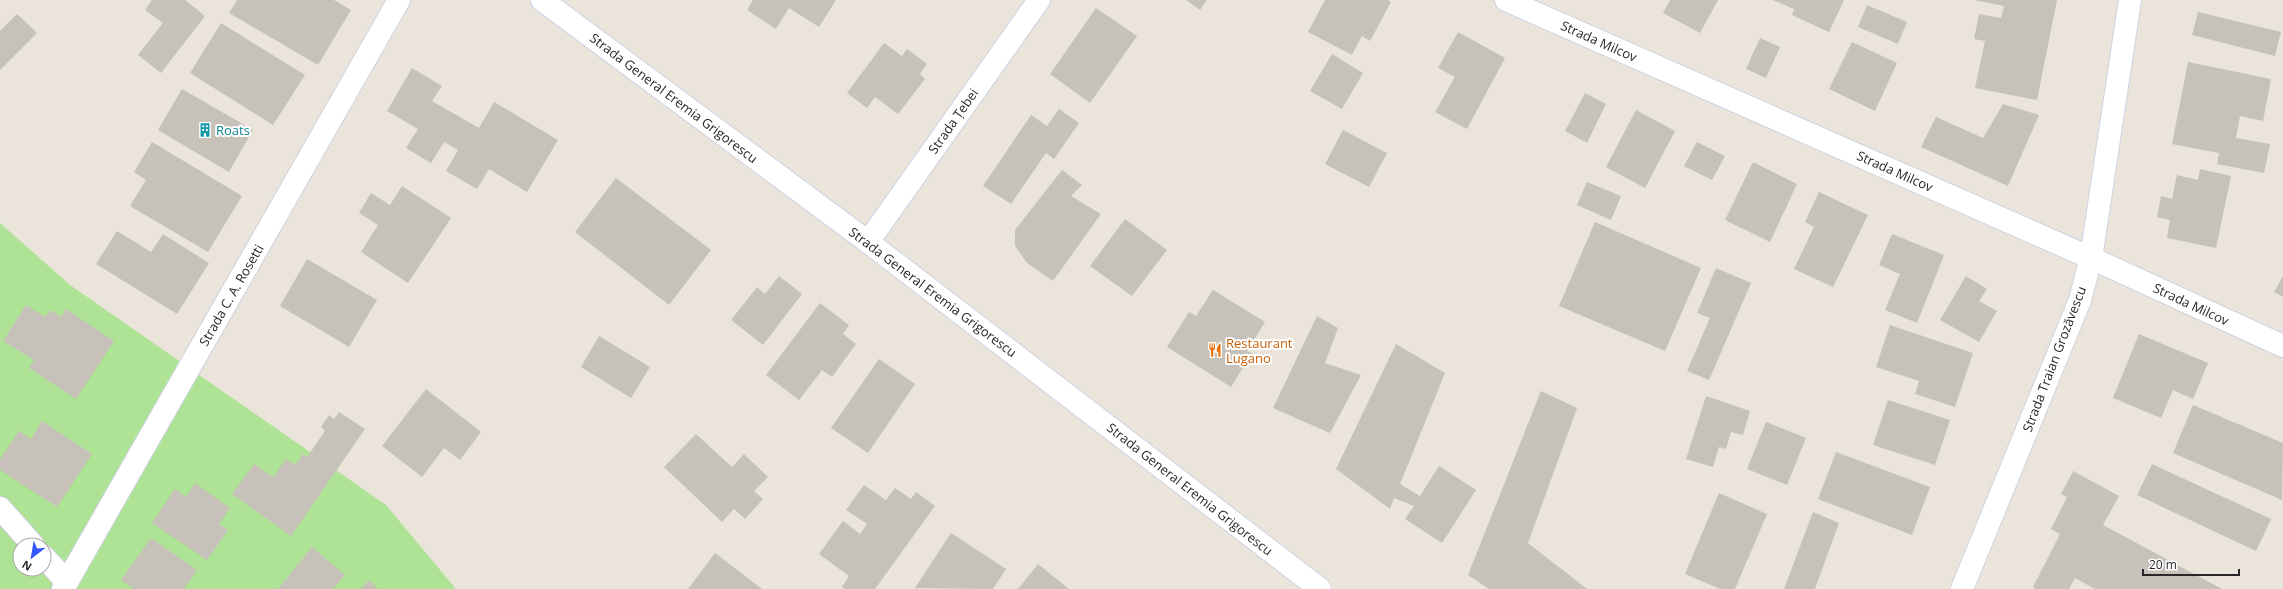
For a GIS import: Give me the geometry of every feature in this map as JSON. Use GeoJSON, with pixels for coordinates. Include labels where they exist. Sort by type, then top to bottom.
{"type":"FeatureCollection","features":[{"type":"Feature","properties":{"kind":"street","name":"Strada C. A. Rosetti"},"geometry":{"type":"LineString","coordinates":[[65,585],[399,0]]}},
{"type":"Feature","properties":{"kind":"street","name":"Strada General Eremia Grigorescu"},"geometry":{"type":"LineString","coordinates":[[542,0],[868,242],[1320,589]]}},
{"type":"Feature","properties":{"kind":"street","name":"Strada Țebei"},"geometry":{"type":"LineString","coordinates":[[868,242],[1039,0]]}},
{"type":"Feature","properties":{"kind":"street","name":"Strada Milcov"},"geometry":{"type":"LineString","coordinates":[[1506,0],[2091,258],[2283,346]]}},
{"type":"Feature","properties":{"kind":"street","name":"Strada Traian Grozăvescu"},"geometry":{"type":"LineString","coordinates":[[1962,589],[2080,300],[2091,258],[2130,0]]}},
{"type":"Feature","properties":{"kind":"street"},"geometry":{"type":"LineString","coordinates":[[0,508],[27,537]]}},
{"type":"Feature","properties":{"kind":"street"},"geometry":{"type":"LineString","coordinates":[[52,568],[65,585]]}},
{"type":"Feature","properties":{"kind":"green space"},"geometry":{"type":"Polygon","coordinates":[[[0,223],[70,285],[386,505],[456,589],[0,589],[0,223]]]}},
{"type":"Feature","properties":{"kind":"building"},"geometry":{"type":"Polygon","coordinates":[[[152,0],[185,0],[205,16],[161,73],[138,55],[163,23],[145,10],[152,0]]]}},
{"type":"Feature","properties":{"kind":"building"},"geometry":{"type":"Polygon","coordinates":[[[237,0],[334,0],[351,10],[318,65],[229,13],[237,0]]]}},
{"type":"Feature","properties":{"kind":"building"},"geometry":{"type":"Polygon","coordinates":[[[753,0],[836,0],[819,27],[789,8],[776,29],[747,10],[753,0]]]}},
{"type":"Feature","properties":{"kind":"building"},"geometry":{"type":"Polygon","coordinates":[[[1186,0],[1207,0],[1200,10],[1186,0]]]}},
{"type":"Feature","properties":{"kind":"building"},"geometry":{"type":"Polygon","coordinates":[[[1325,0],[1388,0],[1391,2],[1370,41],[1362,36],[1352,55],[1308,32],[1325,0]]]}},
{"type":"Feature","properties":{"kind":"building"},"geometry":{"type":"Polygon","coordinates":[[[1670,0],[1718,0],[1700,33],[1663,13],[1670,0]]]}},
{"type":"Feature","properties":{"kind":"building"},"geometry":{"type":"Polygon","coordinates":[[[1773,0],[1844,0],[1829,32],[1792,15],[1794,9],[1773,0]]]}},
{"type":"Feature","properties":{"kind":"building"},"geometry":{"type":"Polygon","coordinates":[[[1974,0],[2057,0],[2037,100],[1975,88],[1985,41],[1974,39],[1979,14],[2001,18],[2004,6],[1974,0]]]}},
{"type":"Feature","properties":{"kind":"building"},"geometry":{"type":"Polygon","coordinates":[[[1867,5],[1907,22],[1898,44],[1858,27],[1867,5]]]}},
{"type":"Feature","properties":{"kind":"building"},"geometry":{"type":"Polygon","coordinates":[[[1096,8],[1137,36],[1090,103],[1050,74],[1096,8]]]}},
{"type":"Feature","properties":{"kind":"building"},"geometry":{"type":"Polygon","coordinates":[[[2198,12],[2281,32],[2275,56],[2192,35],[2198,12]]]}},
{"type":"Feature","properties":{"kind":"building"},"geometry":{"type":"Polygon","coordinates":[[[17,14],[37,33],[0,70],[0,31],[17,14]]]}},
{"type":"Feature","properties":{"kind":"building"},"geometry":{"type":"Polygon","coordinates":[[[221,23],[305,75],[273,125],[190,73],[221,23]]]}},
{"type":"Feature","properties":{"kind":"building"},"geometry":{"type":"Polygon","coordinates":[[[1458,32],[1505,58],[1467,129],[1435,112],[1455,77],[1438,68],[1458,32]]]}},
{"type":"Feature","properties":{"kind":"building"},"geometry":{"type":"Polygon","coordinates":[[[1760,38],[1780,47],[1766,78],[1746,69],[1760,38]]]}},
{"type":"Feature","properties":{"kind":"building"},"geometry":{"type":"Polygon","coordinates":[[[1852,42],[1897,63],[1875,111],[1829,89],[1852,42]]]}},
{"type":"Feature","properties":{"kind":"building"},"geometry":{"type":"Polygon","coordinates":[[[884,43],[902,56],[907,49],[927,64],[920,74],[925,79],[898,114],[875,97],[867,108],[847,93],[884,43]]]}},
{"type":"Feature","properties":{"kind":"building"},"geometry":{"type":"Polygon","coordinates":[[[1332,54],[1363,73],[1342,109],[1310,91],[1332,54]]]}},
{"type":"Feature","properties":{"kind":"building"},"geometry":{"type":"Polygon","coordinates":[[[2188,62],[2271,79],[2263,121],[2240,116],[2236,138],[2270,144],[2264,173],[2217,164],[2219,153],[2172,144],[2188,62]]]}},
{"type":"Feature","properties":{"kind":"building"},"geometry":{"type":"Polygon","coordinates":[[[412,68],[442,86],[432,101],[479,128],[494,102],[558,140],[527,192],[489,169],[477,189],[446,171],[458,150],[444,142],[431,163],[406,148],[418,129],[387,111],[412,68]]]}},
{"type":"Feature","properties":{"kind":"building","name":"Roats"},"geometry":{"type":"Polygon","coordinates":[[[182,89],[253,130],[229,172],[158,130],[182,89]]]}},
{"type":"Feature","properties":{"kind":"building"},"geometry":{"type":"Polygon","coordinates":[[[1585,93],[1606,104],[1587,143],[1565,131],[1585,93]]]}},
{"type":"Feature","properties":{"kind":"building"},"geometry":{"type":"Polygon","coordinates":[[[2003,104],[2039,115],[2008,186],[1921,147],[1936,117],[1983,138],[2003,104]]]}},
{"type":"Feature","properties":{"kind":"building"},"geometry":{"type":"Polygon","coordinates":[[[1059,109],[1079,123],[1054,159],[1046,153],[1011,204],[983,186],[1031,115],[1047,126],[1059,109]]]}},
{"type":"Feature","properties":{"kind":"building"},"geometry":{"type":"Polygon","coordinates":[[[1636,110],[1675,131],[1645,188],[1606,167],[1636,110]]]}},
{"type":"Feature","properties":{"kind":"building"},"geometry":{"type":"Polygon","coordinates":[[[1343,130],[1387,153],[1369,187],[1325,164],[1343,130]]]}},
{"type":"Feature","properties":{"kind":"building"},"geometry":{"type":"Polygon","coordinates":[[[152,142],[242,196],[208,252],[130,206],[146,180],[134,172],[152,142]]]}},
{"type":"Feature","properties":{"kind":"building"},"geometry":{"type":"Polygon","coordinates":[[[1697,142],[1725,156],[1712,180],[1684,166],[1697,142]]]}},
{"type":"Feature","properties":{"kind":"building"},"geometry":{"type":"Polygon","coordinates":[[[1753,162],[1797,184],[1770,242],[1725,220],[1753,162]]]}},
{"type":"Feature","properties":{"kind":"building"},"geometry":{"type":"Polygon","coordinates":[[[2200,169],[2231,176],[2216,248],[2167,238],[2170,220],[2157,217],[2161,196],[2172,199],[2177,175],[2198,180],[2200,169]]]}},
{"type":"Feature","properties":{"kind":"building"},"geometry":{"type":"Polygon","coordinates":[[[1062,170],[1082,185],[1071,196],[1101,214],[1053,281],[1027,263],[1015,246],[1015,230],[1062,170]]]}},
{"type":"Feature","properties":{"kind":"building"},"geometry":{"type":"Polygon","coordinates":[[[616,178],[711,250],[669,305],[575,232],[616,178]]]}},
{"type":"Feature","properties":{"kind":"building"},"geometry":{"type":"Polygon","coordinates":[[[1587,182],[1621,196],[1611,220],[1577,205],[1587,182]]]}},
{"type":"Feature","properties":{"kind":"building"},"geometry":{"type":"Polygon","coordinates":[[[402,186],[451,218],[408,283],[361,252],[378,225],[359,213],[371,193],[390,205],[402,186]]]}},
{"type":"Feature","properties":{"kind":"building"},"geometry":{"type":"Polygon","coordinates":[[[1819,192],[1868,215],[1833,287],[1794,269],[1814,227],[1805,222],[1819,192]]]}},
{"type":"Feature","properties":{"kind":"building"},"geometry":{"type":"Polygon","coordinates":[[[1125,219],[1167,250],[1132,296],[1090,266],[1125,219]]]}},
{"type":"Feature","properties":{"kind":"building"},"geometry":{"type":"Polygon","coordinates":[[[1595,222],[1701,268],[1665,351],[1559,306],[1595,222]]]}},
{"type":"Feature","properties":{"kind":"building"},"geometry":{"type":"Polygon","coordinates":[[[117,231],[151,252],[163,234],[209,263],[177,314],[96,264],[117,231]]]}},
{"type":"Feature","properties":{"kind":"building"},"geometry":{"type":"Polygon","coordinates":[[[1892,234],[1944,255],[1917,323],[1885,310],[1900,274],[1879,265],[1892,234]]]}},
{"type":"Feature","properties":{"kind":"building"},"geometry":{"type":"Polygon","coordinates":[[[307,259],[377,300],[349,347],[280,306],[307,259]]]}},
{"type":"Feature","properties":{"kind":"building"},"geometry":{"type":"Polygon","coordinates":[[[1716,268],[1751,283],[1709,380],[1687,371],[1710,318],[1697,313],[1716,268]]]}},
{"type":"Feature","properties":{"kind":"building"},"geometry":{"type":"Polygon","coordinates":[[[779,276],[802,294],[763,345],[731,320],[757,287],[765,294],[779,276]]]}},
{"type":"Feature","properties":{"kind":"building"},"geometry":{"type":"Polygon","coordinates":[[[1966,276],[1987,289],[1979,301],[1997,311],[1979,342],[1940,320],[1966,276]]]}},
{"type":"Feature","properties":{"kind":"building"},"geometry":{"type":"Polygon","coordinates":[[[2283,276],[2283,297],[2274,292],[2283,276]]]}},
{"type":"Feature","properties":{"kind":"building"},"geometry":{"type":"Polygon","coordinates":[[[1213,290],[1265,322],[1247,351],[1252,353],[1231,387],[1167,347],[1189,312],[1196,316],[1213,290]]]}},
{"type":"Feature","properties":{"kind":"building"},"geometry":{"type":"Polygon","coordinates":[[[820,303],[849,325],[843,334],[856,344],[832,377],[822,370],[799,400],[766,375],[820,303]]]}},
{"type":"Feature","properties":{"kind":"building"},"geometry":{"type":"Polygon","coordinates":[[[26,305],[45,317],[50,310],[61,317],[66,309],[114,341],[76,399],[29,368],[34,360],[3,341],[26,305]]]}},
{"type":"Feature","properties":{"kind":"building"},"geometry":{"type":"Polygon","coordinates":[[[1317,316],[1338,328],[1325,363],[1361,375],[1330,433],[1273,408],[1317,316]]]}},
{"type":"Feature","properties":{"kind":"building"},"geometry":{"type":"Polygon","coordinates":[[[1890,325],[1973,353],[1955,407],[1915,394],[1919,381],[1876,367],[1890,325]]]}},
{"type":"Feature","properties":{"kind":"building"},"geometry":{"type":"Polygon","coordinates":[[[2139,334],[2208,363],[2193,399],[2173,390],[2161,418],[2113,398],[2139,334]]]}},
{"type":"Feature","properties":{"kind":"building"},"geometry":{"type":"Polygon","coordinates":[[[599,336],[650,367],[631,398],[581,367],[599,336]]]}},
{"type":"Feature","properties":{"kind":"building"},"geometry":{"type":"Polygon","coordinates":[[[1396,344],[1445,373],[1400,484],[1420,496],[1439,466],[1476,490],[1442,543],[1405,519],[1414,506],[1394,498],[1390,509],[1336,469],[1396,344]]]}},
{"type":"Feature","properties":{"kind":"building"},"geometry":{"type":"Polygon","coordinates":[[[879,359],[915,384],[868,453],[831,428],[879,359]]]}},
{"type":"Feature","properties":{"kind":"building"},"geometry":{"type":"Polygon","coordinates":[[[426,389],[481,432],[460,460],[444,448],[422,477],[382,446],[426,389]]]}},
{"type":"Feature","properties":{"kind":"building"},"geometry":{"type":"Polygon","coordinates":[[[1541,391],[1577,408],[1528,543],[1587,589],[1489,589],[1468,575],[1541,391]]]}},
{"type":"Feature","properties":{"kind":"building"},"geometry":{"type":"Polygon","coordinates":[[[1706,396],[1750,411],[1743,435],[1731,432],[1726,449],[1719,447],[1713,467],[1686,459],[1706,396]]]}},
{"type":"Feature","properties":{"kind":"building"},"geometry":{"type":"Polygon","coordinates":[[[1888,400],[1950,420],[1935,465],[1873,445],[1888,400]]]}},
{"type":"Feature","properties":{"kind":"building"},"geometry":{"type":"Polygon","coordinates":[[[2193,405],[2283,443],[2282,500],[2173,453],[2193,405]]]}},
{"type":"Feature","properties":{"kind":"building"},"geometry":{"type":"Polygon","coordinates":[[[339,412],[365,429],[291,536],[232,494],[254,464],[273,477],[286,459],[295,465],[303,454],[307,457],[325,431],[321,427],[329,415],[334,419],[339,412]]]}},
{"type":"Feature","properties":{"kind":"building"},"geometry":{"type":"Polygon","coordinates":[[[42,421],[92,454],[57,507],[0,470],[0,459],[19,431],[31,439],[42,421]]]}},
{"type":"Feature","properties":{"kind":"building"},"geometry":{"type":"Polygon","coordinates":[[[1766,422],[1806,438],[1787,485],[1747,469],[1766,422]]]}},
{"type":"Feature","properties":{"kind":"building"},"geometry":{"type":"Polygon","coordinates":[[[696,434],[732,467],[744,454],[768,477],[754,491],[763,499],[745,519],[734,509],[722,522],[664,467],[696,434]]]}},
{"type":"Feature","properties":{"kind":"building"},"geometry":{"type":"Polygon","coordinates":[[[1836,452],[1930,487],[1912,535],[1818,499],[1836,452]]]}},
{"type":"Feature","properties":{"kind":"building"},"geometry":{"type":"Polygon","coordinates":[[[2152,464],[2271,519],[2256,551],[2137,495],[2152,464]]]}},
{"type":"Feature","properties":{"kind":"building"},"geometry":{"type":"Polygon","coordinates":[[[2073,471],[2119,496],[2103,525],[2222,589],[2095,589],[2075,578],[2069,589],[2036,589],[2033,587],[2060,534],[2051,529],[2067,497],[2061,494],[2073,471]]]}},
{"type":"Feature","properties":{"kind":"building"},"geometry":{"type":"Polygon","coordinates":[[[195,483],[230,508],[219,524],[228,530],[207,560],[152,523],[175,489],[186,497],[195,483]]]}},
{"type":"Feature","properties":{"kind":"building"},"geometry":{"type":"Polygon","coordinates":[[[864,485],[886,500],[895,488],[911,499],[916,492],[935,506],[875,589],[845,589],[842,587],[849,576],[819,554],[843,521],[860,534],[867,524],[846,510],[864,485]]]}},
{"type":"Feature","properties":{"kind":"building"},"geometry":{"type":"Polygon","coordinates":[[[1719,493],[1767,514],[1735,589],[1720,589],[1685,574],[1719,493]]]}},
{"type":"Feature","properties":{"kind":"building"},"geometry":{"type":"Polygon","coordinates":[[[1813,512],[1839,523],[1815,589],[1784,589],[1813,512]]]}},
{"type":"Feature","properties":{"kind":"building"},"geometry":{"type":"Polygon","coordinates":[[[951,533],[1006,569],[993,589],[915,588],[951,533]]]}},
{"type":"Feature","properties":{"kind":"building"},"geometry":{"type":"Polygon","coordinates":[[[151,538],[197,570],[184,589],[134,589],[121,580],[151,538]]]}},
{"type":"Feature","properties":{"kind":"building"},"geometry":{"type":"Polygon","coordinates":[[[312,547],[345,575],[333,589],[278,589],[312,547]]]}},
{"type":"Feature","properties":{"kind":"building"},"geometry":{"type":"Polygon","coordinates":[[[715,553],[762,589],[688,589],[715,553]]]}},
{"type":"Feature","properties":{"kind":"building"},"geometry":{"type":"Polygon","coordinates":[[[1038,564],[1069,589],[1018,589],[1038,564]]]}},
{"type":"Feature","properties":{"kind":"building"},"geometry":{"type":"Polygon","coordinates":[[[369,580],[378,589],[360,589],[369,580]]]}},
{"type":"Feature","properties":{"kind":"place","name":"Roats"},"geometry":{"type":"Point","coordinates":[205,130]}},
{"type":"Feature","properties":{"kind":"place","name":"Restaurant Lugano"},"geometry":{"type":"Point","coordinates":[1215,350]}}]}
